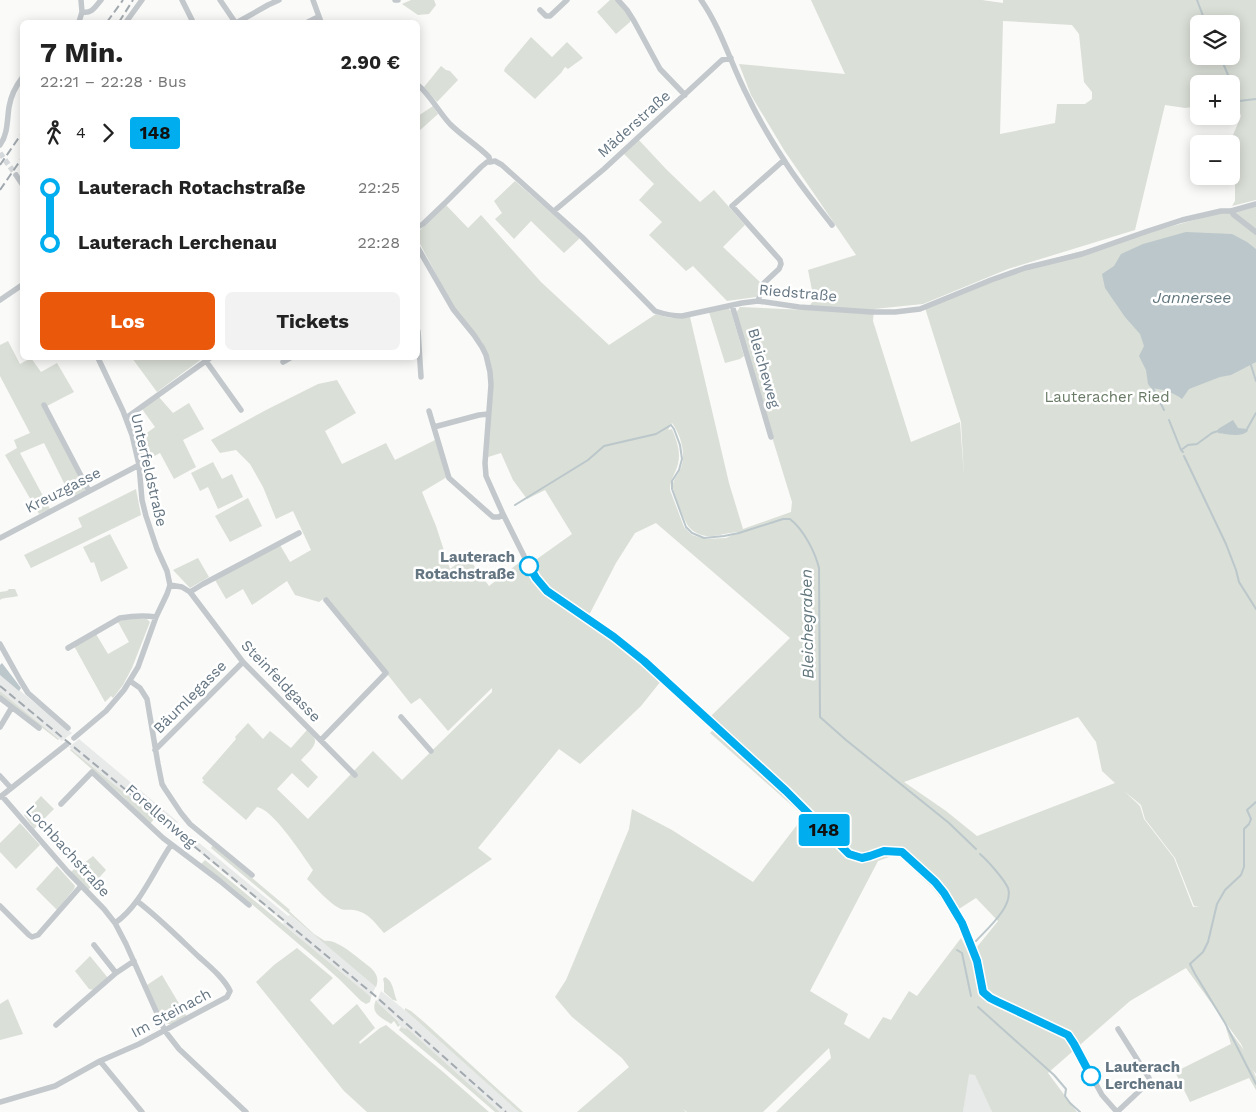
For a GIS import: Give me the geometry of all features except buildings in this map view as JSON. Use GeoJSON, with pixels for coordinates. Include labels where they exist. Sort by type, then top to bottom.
{"type":"FeatureCollection","features":[{"type":"Feature","properties":{"kind":"street"},"geometry":{"type":"LineString","coordinates":[[80,20],[82,12],[81,0]]}},
{"type":"Feature","properties":{"kind":"street"},"geometry":{"type":"LineString","coordinates":[[82,12],[88,13],[101,0]]}},
{"type":"Feature","properties":{"kind":"street"},"geometry":{"type":"LineString","coordinates":[[127,20],[142,0]]}},
{"type":"Feature","properties":{"kind":"street"},"geometry":{"type":"LineString","coordinates":[[182,0],[192,20]]}},
{"type":"Feature","properties":{"kind":"street"},"geometry":{"type":"LineString","coordinates":[[220,0],[235,20]]}},
{"type":"Feature","properties":{"kind":"street"},"geometry":{"type":"LineString","coordinates":[[240,20],[279,0]]}},
{"type":"Feature","properties":{"kind":"street"},"geometry":{"type":"LineString","coordinates":[[313,0],[320,20]]}},
{"type":"Feature","properties":{"kind":"street"},"geometry":{"type":"LineString","coordinates":[[540,10],[546,16],[550,16],[567,0]]}},
{"type":"Feature","properties":{"kind":"street"},"geometry":{"type":"LineString","coordinates":[[618,0],[631,16],[660,69],[685,95]]}},
{"type":"Feature","properties":{"kind":"street"},"geometry":{"type":"LineString","coordinates":[[701,0],[710,14],[748,97],[784,160],[832,225]]}},
{"type":"Feature","properties":{"kind":"street","name":"Mäderstraße"},"geometry":{"type":"LineString","coordinates":[[554,211],[722,60],[731,58]]}},
{"type":"Feature","properties":{"kind":"street"},"geometry":{"type":"LineString","coordinates":[[0,145],[6,132],[12,95],[20,81]]}},
{"type":"Feature","properties":{"kind":"street","name":"Riedstraße"},"geometry":{"type":"LineString","coordinates":[[420,87],[448,122],[489,157],[490,162],[495,161],[502,165],[582,237],[655,310],[665,315],[682,316],[758,300],[799,307],[872,312],[920,309],[1025,268],[1082,254],[1182,220],[1221,211],[1231,211],[1256,204]]}},
{"type":"Feature","properties":{"kind":"street"},"geometry":{"type":"LineString","coordinates":[[758,300],[764,283],[779,269],[780,260],[732,206],[784,160]]}},
{"type":"Feature","properties":{"kind":"street"},"geometry":{"type":"LineString","coordinates":[[420,226],[481,167],[490,162]]}},
{"type":"Feature","properties":{"kind":"street"},"geometry":{"type":"LineString","coordinates":[[16,175],[20,181]]}},
{"type":"Feature","properties":{"kind":"street"},"geometry":{"type":"LineString","coordinates":[[1231,211],[1256,232]]}},
{"type":"Feature","properties":{"kind":"street"},"geometry":{"type":"LineString","coordinates":[[420,252],[452,309],[474,335],[486,355],[491,385],[485,463],[486,476],[536,578],[547,591],[627,646],[786,791],[845,850],[853,856],[862,858],[884,851],[902,852],[935,882],[962,923],[977,961],[983,992],[990,998],[1068,1035],[1102,1095],[1117,1112],[1150,1082],[1118,1029]]}},
{"type":"Feature","properties":{"kind":"street"},"geometry":{"type":"LineString","coordinates":[[0,300],[20,286]]}},
{"type":"Feature","properties":{"kind":"street","name":"Bleicheweg"},"geometry":{"type":"LineString","coordinates":[[732,305],[771,437]]}},
{"type":"Feature","properties":{"kind":"street","name":"Unterfeldstraße"},"geometry":{"type":"LineString","coordinates":[[99,360],[126,418],[132,436],[139,465],[142,500],[146,516],[167,571],[170,585]]}},
{"type":"Feature","properties":{"kind":"street"},"geometry":{"type":"LineString","coordinates":[[126,418],[207,360]]}},
{"type":"Feature","properties":{"kind":"street"},"geometry":{"type":"LineString","coordinates":[[209,360],[241,410]]}},
{"type":"Feature","properties":{"kind":"street"},"geometry":{"type":"LineString","coordinates":[[283,362],[286,360]]}},
{"type":"Feature","properties":{"kind":"street"},"geometry":{"type":"LineString","coordinates":[[420,360],[421,377]]}},
{"type":"Feature","properties":{"kind":"street"},"geometry":{"type":"LineString","coordinates":[[44,405],[88,491]]}},
{"type":"Feature","properties":{"kind":"street"},"geometry":{"type":"LineString","coordinates":[[429,411],[449,478],[493,517],[499,517],[503,514]]}},
{"type":"Feature","properties":{"kind":"street"},"geometry":{"type":"LineString","coordinates":[[434,427],[488,414]]}},
{"type":"Feature","properties":{"kind":"street","name":"Kreuzgasse"},"geometry":{"type":"LineString","coordinates":[[0,538],[139,465]]}},
{"type":"Feature","properties":{"kind":"street"},"geometry":{"type":"LineString","coordinates":[[74,738],[113,704],[130,681],[141,660],[170,585],[182,587],[190,592],[299,533]]}},
{"type":"Feature","properties":{"kind":"street","name":"Steinfeldgasse"},"geometry":{"type":"LineString","coordinates":[[190,592],[243,662],[355,775]]}},
{"type":"Feature","properties":{"kind":"street"},"geometry":{"type":"LineString","coordinates":[[321,740],[386,673],[326,600]]}},
{"type":"Feature","properties":{"kind":"street"},"geometry":{"type":"LineString","coordinates":[[68,648],[120,618],[146,616],[156,618]]}},
{"type":"Feature","properties":{"kind":"street"},"geometry":{"type":"LineString","coordinates":[[0,644],[28,693],[68,728]]}},
{"type":"Feature","properties":{"kind":"street","name":"Bäumlegasse"},"geometry":{"type":"LineString","coordinates":[[155,750],[243,662]]}},
{"type":"Feature","properties":{"kind":"street"},"geometry":{"type":"LineString","coordinates":[[130,681],[140,688],[146,696],[155,750],[164,787],[184,817],[252,875]]}},
{"type":"Feature","properties":{"kind":"street"},"geometry":{"type":"LineString","coordinates":[[0,698],[39,728]]}},
{"type":"Feature","properties":{"kind":"street"},"geometry":{"type":"LineString","coordinates":[[0,727],[12,707]]}},
{"type":"Feature","properties":{"kind":"street"},"geometry":{"type":"LineString","coordinates":[[401,717],[431,751]]}},
{"type":"Feature","properties":{"kind":"street"},"geometry":{"type":"LineString","coordinates":[[1,797],[66,744]]}},
{"type":"Feature","properties":{"kind":"street","name":"Forellenweg"},"geometry":{"type":"LineString","coordinates":[[61,804],[92,772],[150,827],[249,905]]}},
{"type":"Feature","properties":{"kind":"street"},"geometry":{"type":"LineString","coordinates":[[0,776],[11,788]]}},
{"type":"Feature","properties":{"kind":"street","name":"Lochbachstraße"},"geometry":{"type":"LineString","coordinates":[[1,797],[115,923],[165,1031],[180,1049],[246,1112]]}},
{"type":"Feature","properties":{"kind":"street"},"geometry":{"type":"LineString","coordinates":[[115,923],[122,918],[136,901],[172,844]]}},
{"type":"Feature","properties":{"kind":"street"},"geometry":{"type":"LineString","coordinates":[[0,906],[28,935],[35,937],[38,936],[81,886]]}},
{"type":"Feature","properties":{"kind":"street","name":"Im Steinach"},"geometry":{"type":"LineString","coordinates":[[0,1102],[55,1086],[100,1061],[165,1031],[227,997],[230,991],[209,966],[154,915],[136,901]]}},
{"type":"Feature","properties":{"kind":"street"},"geometry":{"type":"LineString","coordinates":[[94,945],[116,973]]}},
{"type":"Feature","properties":{"kind":"street"},"geometry":{"type":"LineString","coordinates":[[56,1025],[116,973],[134,961]]}},
{"type":"Feature","properties":{"kind":"street"},"geometry":{"type":"LineString","coordinates":[[100,1061],[142,1112]]}},
{"type":"Feature","properties":{"kind":"shaded area"},"geometry":{"type":"Polygon","coordinates":[[[0,675],[72,733],[62,741],[0,691],[0,675]]]}},
{"type":"Feature","properties":{"kind":"shaded area"},"geometry":{"type":"Polygon","coordinates":[[[79,739],[178,822],[177,824],[181,828],[374,984],[376,986],[371,997],[173,830],[171,831],[151,816],[69,747],[79,739]]]}},
{"type":"Feature","properties":{"kind":"shaded area"},"geometry":{"type":"Polygon","coordinates":[[[381,991],[519,1112],[500,1112],[407,1028],[406,1030],[402,1028],[398,1024],[398,1020],[377,1001],[381,991]]]}},
{"type":"Feature","properties":{"kind":"shaded area"},"geometry":{"type":"Polygon","coordinates":[[[968,1074],[975,1074],[992,1112],[963,1112],[968,1074]]]}},
{"type":"Feature","properties":{"kind":"green space"},"geometry":{"type":"Polygon","coordinates":[[[411,0],[434,0],[436,5],[429,14],[418,15],[402,4],[411,0]]]}},
{"type":"Feature","properties":{"kind":"green space"},"geometry":{"type":"Polygon","coordinates":[[[610,0],[617,0],[631,17],[630,22],[616,34],[597,12],[610,0]]]}},
{"type":"Feature","properties":{"kind":"green space","name":"Lauteracher Ried"},"geometry":{"type":"Polygon","coordinates":[[[811,0],[982,0],[1003,3],[1003,0],[1256,0],[1256,200],[1232,206],[1235,201],[1235,185],[1240,185],[1240,135],[1233,135],[1237,125],[1240,125],[1240,75],[1190,75],[1190,107],[1165,105],[1135,230],[1008,269],[923,304],[874,309],[873,321],[911,442],[960,422],[964,477],[961,422],[925,308],[1009,271],[1256,203],[1256,1074],[1253,1070],[1256,1077],[1256,1090],[1249,1078],[1190,1102],[1175,1072],[1231,1044],[1227,1027],[1244,1050],[1186,968],[1130,1001],[1048,1073],[1077,1112],[992,1112],[975,1075],[969,1074],[963,1112],[776,1112],[831,1058],[829,1048],[763,1112],[687,1112],[683,1109],[686,1112],[577,1112],[629,1067],[622,1058],[572,1017],[555,997],[566,980],[629,829],[632,809],[672,830],[753,882],[804,816],[710,733],[717,726],[709,718],[790,638],[656,523],[635,533],[616,563],[587,619],[635,650],[665,676],[641,706],[580,764],[559,749],[478,848],[492,859],[384,933],[371,918],[363,913],[339,908],[322,895],[307,879],[313,870],[279,824],[264,810],[257,807],[246,820],[202,782],[204,781],[202,778],[248,723],[263,739],[270,731],[291,748],[307,730],[314,737],[315,743],[301,760],[318,777],[308,788],[292,773],[277,789],[308,819],[373,751],[402,780],[492,692],[492,688],[448,731],[420,698],[411,704],[326,597],[319,602],[295,595],[287,581],[252,605],[243,589],[226,599],[215,580],[280,545],[290,562],[311,550],[293,511],[276,519],[263,487],[250,464],[236,450],[220,453],[211,440],[318,384],[337,380],[356,413],[325,431],[342,464],[386,443],[395,460],[435,440],[447,477],[422,492],[436,526],[450,569],[467,556],[489,586],[524,559],[530,564],[572,534],[545,490],[527,499],[513,480],[501,453],[488,457],[491,366],[482,342],[455,310],[420,244],[420,230],[446,205],[468,228],[481,215],[541,282],[609,345],[656,314],[677,318],[690,317],[729,483],[743,529],[791,512],[792,502],[736,313],[740,307],[806,310],[814,300],[808,270],[856,255],[784,150],[751,95],[739,64],[845,74],[811,0]],[[1003,21],[1000,134],[1055,123],[1057,104],[1085,104],[1092,99],[1092,92],[1084,82],[1079,34],[1072,25],[1003,21]],[[672,423],[668,430],[672,429],[679,454],[678,465],[670,490],[684,527],[692,535],[705,539],[726,538],[739,532],[706,536],[695,532],[687,524],[673,488],[674,481],[682,464],[683,452],[678,433],[672,423]],[[1078,717],[904,782],[946,811],[977,836],[1115,783],[1102,771],[1096,742],[1078,717]],[[1124,791],[1140,806],[1144,819],[1174,858],[1193,907],[1200,906],[1194,906],[1175,858],[1145,819],[1141,805],[1124,791]],[[892,856],[878,861],[810,991],[848,1014],[844,1024],[869,1039],[883,1017],[891,1020],[909,991],[917,996],[961,938],[968,952],[977,947],[998,921],[976,898],[951,914],[932,887],[900,857],[892,856]]]}},
{"type":"Feature","properties":{"kind":"green space"},"geometry":{"type":"Polygon","coordinates":[[[531,37],[552,57],[567,42],[583,58],[568,69],[565,67],[535,99],[504,71],[531,37]]]}},
{"type":"Feature","properties":{"kind":"green space"},"geometry":{"type":"Polygon","coordinates":[[[441,66],[450,71],[458,80],[437,102],[424,87],[441,66]]]}},
{"type":"Feature","properties":{"kind":"green space"},"geometry":{"type":"Polygon","coordinates":[[[433,106],[438,114],[420,130],[420,115],[433,106]]]}},
{"type":"Feature","properties":{"kind":"green space"},"geometry":{"type":"Polygon","coordinates":[[[638,139],[700,202],[714,190],[745,225],[723,247],[762,284],[756,297],[727,301],[693,266],[686,271],[649,235],[662,222],[639,200],[654,184],[623,153],[638,139]]]}},
{"type":"Feature","properties":{"kind":"green space"},"geometry":{"type":"Polygon","coordinates":[[[515,181],[580,238],[564,253],[531,221],[514,239],[495,219],[502,213],[494,201],[515,181]]]}},
{"type":"Feature","properties":{"kind":"green space"},"geometry":{"type":"Polygon","coordinates":[[[728,308],[731,311],[744,356],[725,363],[709,312],[728,308]]]}},
{"type":"Feature","properties":{"kind":"green space"},"geometry":{"type":"Polygon","coordinates":[[[8,341],[20,364],[27,360],[32,360],[41,372],[57,363],[74,392],[43,408],[86,490],[71,497],[44,443],[20,453],[50,509],[39,514],[5,455],[17,448],[14,440],[30,433],[0,376],[0,345],[8,341]]]}},
{"type":"Feature","properties":{"kind":"green space"},"geometry":{"type":"Polygon","coordinates":[[[133,360],[200,360],[157,392],[133,360]]]}},
{"type":"Feature","properties":{"kind":"green space"},"geometry":{"type":"Polygon","coordinates":[[[158,396],[173,413],[189,403],[204,429],[183,440],[196,467],[174,479],[160,453],[142,463],[136,441],[155,427],[142,409],[158,396]]]}},
{"type":"Feature","properties":{"kind":"green space"},"geometry":{"type":"Polygon","coordinates":[[[213,462],[222,479],[232,474],[243,497],[218,509],[208,487],[200,491],[191,473],[213,462]]]}},
{"type":"Feature","properties":{"kind":"green space"},"geometry":{"type":"Polygon","coordinates":[[[136,489],[141,515],[31,568],[24,555],[82,527],[78,518],[136,489]]]}},
{"type":"Feature","properties":{"kind":"green space"},"geometry":{"type":"Polygon","coordinates":[[[248,498],[262,526],[230,542],[215,516],[248,498]]]}},
{"type":"Feature","properties":{"kind":"green space"},"geometry":{"type":"Polygon","coordinates":[[[110,534],[128,568],[101,582],[94,562],[91,563],[83,547],[110,534]]]}},
{"type":"Feature","properties":{"kind":"green space"},"geometry":{"type":"Polygon","coordinates":[[[198,558],[209,577],[190,588],[173,570],[198,558]]]}},
{"type":"Feature","properties":{"kind":"green space"},"geometry":{"type":"Polygon","coordinates":[[[15,589],[18,596],[0,600],[0,592],[15,589]]]}},
{"type":"Feature","properties":{"kind":"green space"},"geometry":{"type":"Polygon","coordinates":[[[127,618],[147,619],[150,622],[132,668],[123,685],[113,698],[111,696],[105,702],[74,646],[96,634],[108,654],[129,642],[118,622],[127,618]]]}},
{"type":"Feature","properties":{"kind":"green space"},"geometry":{"type":"Polygon","coordinates":[[[0,691],[59,739],[0,695],[0,691]]]}},
{"type":"Feature","properties":{"kind":"green space"},"geometry":{"type":"Polygon","coordinates":[[[70,750],[148,812],[150,816],[155,818],[150,824],[119,793],[70,750]]]}},
{"type":"Feature","properties":{"kind":"green space"},"geometry":{"type":"Polygon","coordinates":[[[41,796],[54,809],[34,829],[24,815],[41,796]]]}},
{"type":"Feature","properties":{"kind":"green space"},"geometry":{"type":"Polygon","coordinates":[[[20,823],[40,845],[16,869],[0,852],[0,843],[20,823]]]}},
{"type":"Feature","properties":{"kind":"green space"},"geometry":{"type":"Polygon","coordinates":[[[213,845],[290,910],[314,934],[325,941],[336,943],[371,968],[377,977],[376,987],[211,848],[213,845]]]}},
{"type":"Feature","properties":{"kind":"green space"},"geometry":{"type":"Polygon","coordinates":[[[93,856],[106,870],[88,890],[71,872],[93,856]]]}},
{"type":"Feature","properties":{"kind":"green space"},"geometry":{"type":"Polygon","coordinates":[[[205,860],[371,997],[370,1002],[366,1004],[361,1001],[321,963],[228,884],[201,864],[205,860]]]}},
{"type":"Feature","properties":{"kind":"green space"},"geometry":{"type":"Polygon","coordinates":[[[57,866],[75,886],[57,910],[36,889],[57,866]]]}},
{"type":"Feature","properties":{"kind":"green space"},"geometry":{"type":"Polygon","coordinates":[[[297,948],[333,978],[310,1000],[333,1025],[357,1004],[375,1028],[359,1042],[360,1044],[386,1025],[489,1112],[367,1112],[344,1091],[256,982],[274,965],[297,948]]]}},
{"type":"Feature","properties":{"kind":"green space"},"geometry":{"type":"Polygon","coordinates":[[[90,956],[108,978],[94,990],[89,989],[75,971],[90,956]]]}},
{"type":"Feature","properties":{"kind":"green space"},"geometry":{"type":"Polygon","coordinates":[[[162,975],[187,1017],[172,1024],[168,1024],[163,1020],[147,985],[162,975]]]}},
{"type":"Feature","properties":{"kind":"green space"},"geometry":{"type":"Polygon","coordinates":[[[385,977],[392,984],[397,1001],[384,992],[383,979],[385,977]]]}},
{"type":"Feature","properties":{"kind":"green space"},"geometry":{"type":"Polygon","coordinates":[[[8,999],[23,1034],[0,1040],[0,1004],[8,999]]]}},
{"type":"Feature","properties":{"kind":"green space"},"geometry":{"type":"Polygon","coordinates":[[[376,1000],[398,1021],[400,1025],[398,1027],[394,1021],[391,1024],[375,1012],[376,1000]]]}},
{"type":"Feature","properties":{"kind":"green space"},"geometry":{"type":"Polygon","coordinates":[[[405,1008],[424,1022],[523,1112],[519,1112],[405,1008]]]}},
{"type":"Feature","properties":{"kind":"green space"},"geometry":{"type":"Polygon","coordinates":[[[401,1027],[407,1028],[500,1112],[495,1112],[399,1030],[401,1027]]]}},
{"type":"Feature","properties":{"kind":"water","name":"Jannersee"},"geometry":{"type":"Polygon","coordinates":[[[1186,232],[1232,234],[1256,249],[1256,362],[1231,375],[1220,377],[1189,389],[1182,399],[1167,391],[1151,388],[1148,384],[1146,370],[1139,356],[1144,346],[1140,334],[1125,317],[1105,288],[1102,274],[1114,266],[1121,254],[1143,244],[1186,232]]]}},
{"type":"Feature","properties":{"kind":"water"},"geometry":{"type":"Polygon","coordinates":[[[1233,420],[1238,428],[1247,429],[1248,431],[1238,435],[1218,433],[1218,429],[1233,420]]]}},
{"type":"Feature","properties":{"kind":"water"},"geometry":{"type":"Polygon","coordinates":[[[2,663],[21,688],[19,691],[0,675],[0,665],[2,663]]]}},
{"type":"Feature","properties":{"kind":"waterway"},"geometry":{"type":"LineString","coordinates":[[1197,0],[1203,15]]}},
{"type":"Feature","properties":{"kind":"waterway"},"geometry":{"type":"LineString","coordinates":[[1224,65],[1239,101],[1256,99]]}},
{"type":"Feature","properties":{"kind":"waterway"},"geometry":{"type":"LineString","coordinates":[[1251,365],[1256,381]]}},
{"type":"Feature","properties":{"kind":"waterway"},"geometry":{"type":"LineString","coordinates":[[1153,388],[1164,410]]}},
{"type":"Feature","properties":{"kind":"waterway"},"geometry":{"type":"LineString","coordinates":[[1247,429],[1256,413]]}},
{"type":"Feature","properties":{"kind":"waterway"},"geometry":{"type":"LineString","coordinates":[[1169,420],[1181,450]]}},
{"type":"Feature","properties":{"kind":"waterway","name":"Bleichegraben"},"geometry":{"type":"LineString","coordinates":[[515,505],[588,460],[604,446],[656,434],[671,425],[680,445],[682,459],[679,470],[672,481],[672,489],[686,527],[692,533],[704,538],[724,536],[783,519],[790,519],[800,529],[812,548],[819,568],[820,717],[949,823],[976,849]]}},
{"type":"Feature","properties":{"kind":"waterway"},"geometry":{"type":"LineString","coordinates":[[1183,452],[1181,450],[1188,445],[1197,444],[1218,431]]}},
{"type":"Feature","properties":{"kind":"waterway"},"geometry":{"type":"LineString","coordinates":[[1184,456],[1226,544],[1239,582],[1256,609]]}},
{"type":"Feature","properties":{"kind":"waterway"},"geometry":{"type":"LineString","coordinates":[[1256,802],[1247,810],[1251,819],[1244,829],[1244,867],[1241,875],[1225,890],[1217,904],[1208,942],[1203,952],[1190,964],[1225,1023],[1256,1084]]}},
{"type":"Feature","properties":{"kind":"waterway","name":"Bleichegraben"},"geometry":{"type":"LineString","coordinates":[[976,941],[993,924],[1003,910],[1009,895],[1008,888],[1003,880],[980,854]]}},
{"type":"Feature","properties":{"kind":"waterway"},"geometry":{"type":"LineString","coordinates":[[957,950],[962,953],[971,996]]}},
{"type":"Feature","properties":{"kind":"waterway"},"geometry":{"type":"LineString","coordinates":[[978,1007],[1054,1075],[1066,1089],[1065,1096],[1080,1112]]}},
{"type":"Feature","properties":{"kind":"tunnel"},"geometry":{"type":"LineString","coordinates":[[0,153],[16,175]]}},
{"type":"Feature","properties":{"kind":"railway"},"geometry":{"type":"LineString","coordinates":[[108,20],[123,0]]}},
{"type":"Feature","properties":{"kind":"railway"},"geometry":{"type":"LineString","coordinates":[[120,20],[133,0]]}},
{"type":"Feature","properties":{"kind":"railway"},"geometry":{"type":"LineString","coordinates":[[0,165],[20,136]]}},
{"type":"Feature","properties":{"kind":"railway"},"geometry":{"type":"LineString","coordinates":[[0,190],[20,161]]}},
{"type":"Feature","properties":{"kind":"railway"},"geometry":{"type":"LineString","coordinates":[[0,686],[373,994],[506,1112]]}},
{"type":"Feature","properties":{"kind":"bus line","name":"148"},"geometry":{"type":"LineString","coordinates":[[529,566],[547,591],[627,646],[786,791],[849,854],[862,858],[884,851],[902,852],[938,885],[962,923],[977,961],[983,992],[990,998],[1068,1035],[1091,1076]]}},
{"type":"Feature","properties":{"kind":"place","name":"Lauterach Rotachstraße"},"geometry":{"type":"Point","coordinates":[529,566]}},
{"type":"Feature","properties":{"kind":"place","name":"Lauterach Lerchenau"},"geometry":{"type":"Point","coordinates":[1091,1076]}}]}
